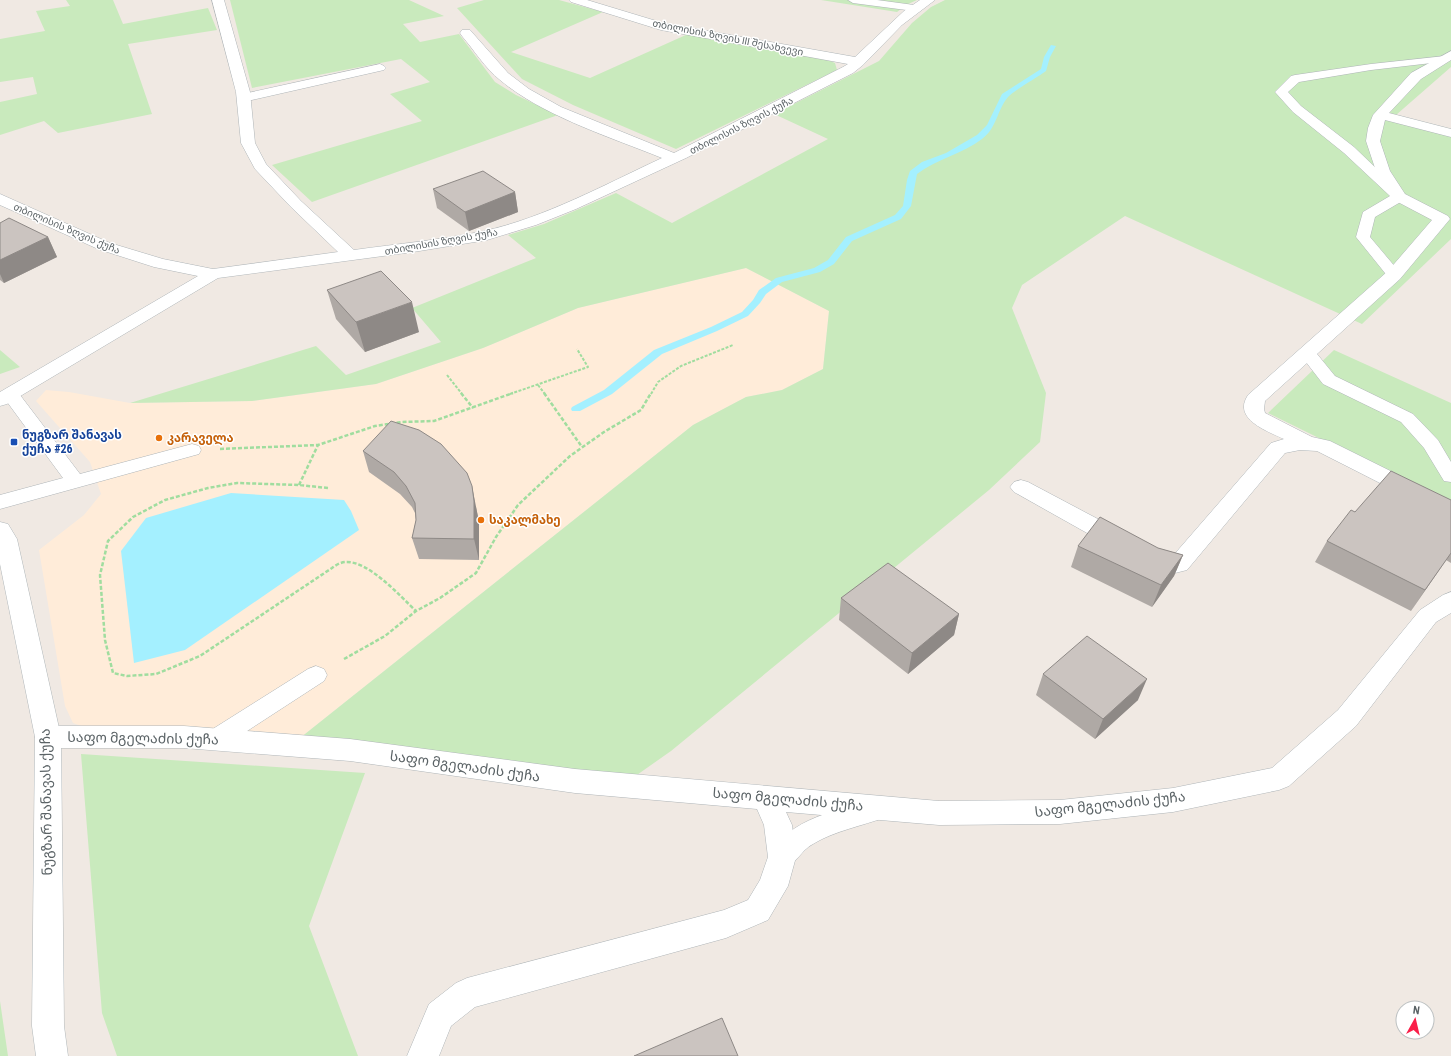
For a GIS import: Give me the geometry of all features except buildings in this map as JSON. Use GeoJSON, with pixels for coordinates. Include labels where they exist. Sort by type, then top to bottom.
{"type":"FeatureCollection","features":[{"type":"Feature","properties":{"kind":"street"},"geometry":{"type":"LineString","coordinates":[[218,0],[243,92],[248,143],[260,166],[296,204],[350,255]]}},
{"type":"Feature","properties":{"kind":"street","name":"თბილისის ზღვის III შესახვევი"},"geometry":{"type":"LineString","coordinates":[[575,0],[661,26],[859,62]]}},
{"type":"Feature","properties":{"kind":"street","name":"თბილისის ზღვის ქუჩა"},"geometry":{"type":"LineString","coordinates":[[0,199],[104,246],[160,263],[213,274],[413,247],[487,235],[530,222],[570,206],[674,158],[841,74],[859,62],[914,8],[930,0]]}},
{"type":"Feature","properties":{"kind":"street"},"geometry":{"type":"LineString","coordinates":[[466,33],[503,76],[524,92],[556,110],[674,158]]}},
{"type":"Feature","properties":{"kind":"street"},"geometry":{"type":"LineString","coordinates":[[1307,443],[1257,417],[1254,410],[1255,399],[1394,275],[1442,219],[1399,197],[1383,171],[1373,141],[1375,128],[1380,115],[1416,76],[1448,57]]}},
{"type":"Feature","properties":{"kind":"street"},"geometry":{"type":"LineString","coordinates":[[1380,115],[1451,133]]}},
{"type":"Feature","properties":{"kind":"street"},"geometry":{"type":"LineString","coordinates":[[5,398],[213,274]]}},
{"type":"Feature","properties":{"kind":"street"},"geometry":{"type":"LineString","coordinates":[[1021,487],[1158,562],[1171,566],[1179,564],[1189,553],[1278,448],[1291,443],[1307,443],[1323,446],[1451,510]]}},
{"type":"Feature","properties":{"kind":"street","name":"ნუგზარ შანავას ქუჩა"},"geometry":{"type":"LineString","coordinates":[[0,530],[6,539],[48,737],[48,1026],[52,1056]]}},
{"type":"Feature","properties":{"kind":"street","name":"საფო მგელაძის ქუჩა"},"geometry":{"type":"LineString","coordinates":[[48,737],[184,737],[216,739],[350,750],[574,781],[765,798],[939,813],[1060,812],[1172,800],[1279,778],[1347,718],[1428,616],[1451,601]]}},
{"type":"Feature","properties":{"kind":"street"},"geometry":{"type":"LineString","coordinates":[[423,1056],[440,1015],[467,994],[726,924],[758,910],[773,886],[782,857],[778,825],[765,798]]}},
{"type":"Feature","properties":{"kind":"lane"},"geometry":{"type":"LineString","coordinates":[[853,0],[914,8]]}},
{"type":"Feature","properties":{"kind":"lane"},"geometry":{"type":"LineString","coordinates":[[1394,275],[1363,237],[1368,215],[1399,197],[1349,150],[1297,109],[1281,92],[1295,79],[1448,57]]}},
{"type":"Feature","properties":{"kind":"lane"},"geometry":{"type":"LineString","coordinates":[[243,98],[380,68]]}},
{"type":"Feature","properties":{"kind":"lane"},"geometry":{"type":"LineString","coordinates":[[1307,353],[1329,380],[1406,418],[1431,444],[1446,471],[1451,476]]}},
{"type":"Feature","properties":{"kind":"lane"},"geometry":{"type":"LineString","coordinates":[[5,398],[76,482]]}},
{"type":"Feature","properties":{"kind":"lane"},"geometry":{"type":"LineString","coordinates":[[0,502],[192,450]]}},
{"type":"Feature","properties":{"kind":"lane"},"geometry":{"type":"LineString","coordinates":[[216,739],[316,675]]}},
{"type":"Feature","properties":{"kind":"lane"},"geometry":{"type":"LineString","coordinates":[[782,857],[803,836],[828,825],[883,807]]}},
{"type":"Feature","properties":{"kind":"path"},"geometry":{"type":"LineString","coordinates":[[316,675],[385,636],[416,611],[440,598],[476,573],[496,537],[518,505],[570,456],[604,432],[641,410],[658,382],[681,366],[733,345]]}},
{"type":"Feature","properties":{"kind":"path"},"geometry":{"type":"LineString","coordinates":[[192,450],[318,445],[375,426],[402,422],[434,421],[588,367],[577,349]]}},
{"type":"Feature","properties":{"kind":"path"},"geometry":{"type":"LineString","coordinates":[[447,375],[473,408]]}},
{"type":"Feature","properties":{"kind":"path"},"geometry":{"type":"LineString","coordinates":[[538,385],[582,447]]}},
{"type":"Feature","properties":{"kind":"path"},"geometry":{"type":"LineString","coordinates":[[299,485],[318,445]]}},
{"type":"Feature","properties":{"kind":"path"},"geometry":{"type":"LineString","coordinates":[[328,488],[299,485],[237,483],[208,488],[165,500],[133,517],[108,541],[100,575],[105,640],[113,673],[127,676],[156,674],[200,656],[327,571],[337,565],[347,562],[368,568],[416,611]]}},
{"type":"Feature","properties":{"kind":"shaded area"},"geometry":{"type":"Polygon","coordinates":[[[746,268],[829,311],[823,369],[782,390],[746,397],[693,425],[300,738],[84,727],[73,723],[65,706],[39,550],[84,515],[101,494],[90,462],[36,401],[46,390],[69,392],[130,403],[252,401],[376,384],[483,348],[578,308],[746,268]]]}},
{"type":"Feature","properties":{"kind":"green space"},"geometry":{"type":"Polygon","coordinates":[[[66,0],[113,0],[123,24],[208,8],[217,30],[128,44],[152,114],[58,133],[44,121],[0,135],[0,102],[37,94],[33,77],[0,82],[0,39],[45,31],[36,11],[70,6],[66,0]]]}},
{"type":"Feature","properties":{"kind":"green space"},"geometry":{"type":"Polygon","coordinates":[[[230,0],[409,0],[444,16],[403,24],[420,42],[459,34],[495,82],[516,95],[558,115],[312,202],[272,165],[422,121],[390,94],[430,82],[401,59],[252,88],[230,0]]]}},
{"type":"Feature","properties":{"kind":"green space"},"geometry":{"type":"Polygon","coordinates":[[[484,0],[559,0],[603,12],[511,52],[590,78],[688,34],[826,59],[835,63],[837,70],[676,149],[573,105],[522,79],[457,8],[484,0]]]}},
{"type":"Feature","properties":{"kind":"green space"},"geometry":{"type":"Polygon","coordinates":[[[821,0],[917,0],[906,5],[897,12],[821,0]]]}},
{"type":"Feature","properties":{"kind":"green space"},"geometry":{"type":"Polygon","coordinates":[[[945,0],[1451,0],[1451,67],[1396,115],[1451,129],[1451,239],[1362,324],[1125,216],[1022,285],[1012,308],[1046,393],[1040,442],[989,490],[671,751],[634,777],[300,738],[693,425],[746,397],[782,390],[823,369],[829,311],[746,268],[578,308],[483,348],[376,384],[252,401],[130,403],[316,346],[346,375],[441,342],[412,308],[536,258],[508,235],[544,224],[616,193],[672,223],[828,139],[774,114],[879,61],[912,23],[931,7],[945,0]]]}},
{"type":"Feature","properties":{"kind":"green space"},"geometry":{"type":"Polygon","coordinates":[[[0,350],[20,367],[0,374],[0,350]]]}},
{"type":"Feature","properties":{"kind":"green space"},"geometry":{"type":"Polygon","coordinates":[[[1334,350],[1451,403],[1451,503],[1268,413],[1334,350]]]}},
{"type":"Feature","properties":{"kind":"green space"},"geometry":{"type":"Polygon","coordinates":[[[81,754],[365,773],[309,926],[358,1056],[117,1056],[102,1013],[81,754]]]}},
{"type":"Feature","properties":{"kind":"green space"},"geometry":{"type":"Polygon","coordinates":[[[0,1001],[8,1056],[0,1056],[0,1001]]]}},
{"type":"Feature","properties":{"kind":"water"},"geometry":{"type":"Polygon","coordinates":[[[231,493],[344,500],[351,511],[359,530],[185,650],[134,663],[121,551],[146,518],[231,493]]]}},
{"type":"Feature","properties":{"kind":"waterway"},"geometry":{"type":"LineString","coordinates":[[576,409],[608,392],[658,352],[714,329],[745,314],[757,301],[762,292],[779,280],[817,270],[831,262],[849,239],[898,217],[907,206],[913,173],[925,164],[949,155],[980,137],[990,126],[1005,96],[1044,70],[1047,57],[1053,46]]}},
{"type":"Feature","properties":{"kind":"place","name":"კარაველა"},"geometry":{"type":"Point","coordinates":[159,438]}},
{"type":"Feature","properties":{"kind":"place","name":"ნუგზარ შანავას ქუჩა #26"},"geometry":{"type":"Point","coordinates":[14,442]}},
{"type":"Feature","properties":{"kind":"place","name":"საკალმახე"},"geometry":{"type":"Point","coordinates":[481,520]}}]}
